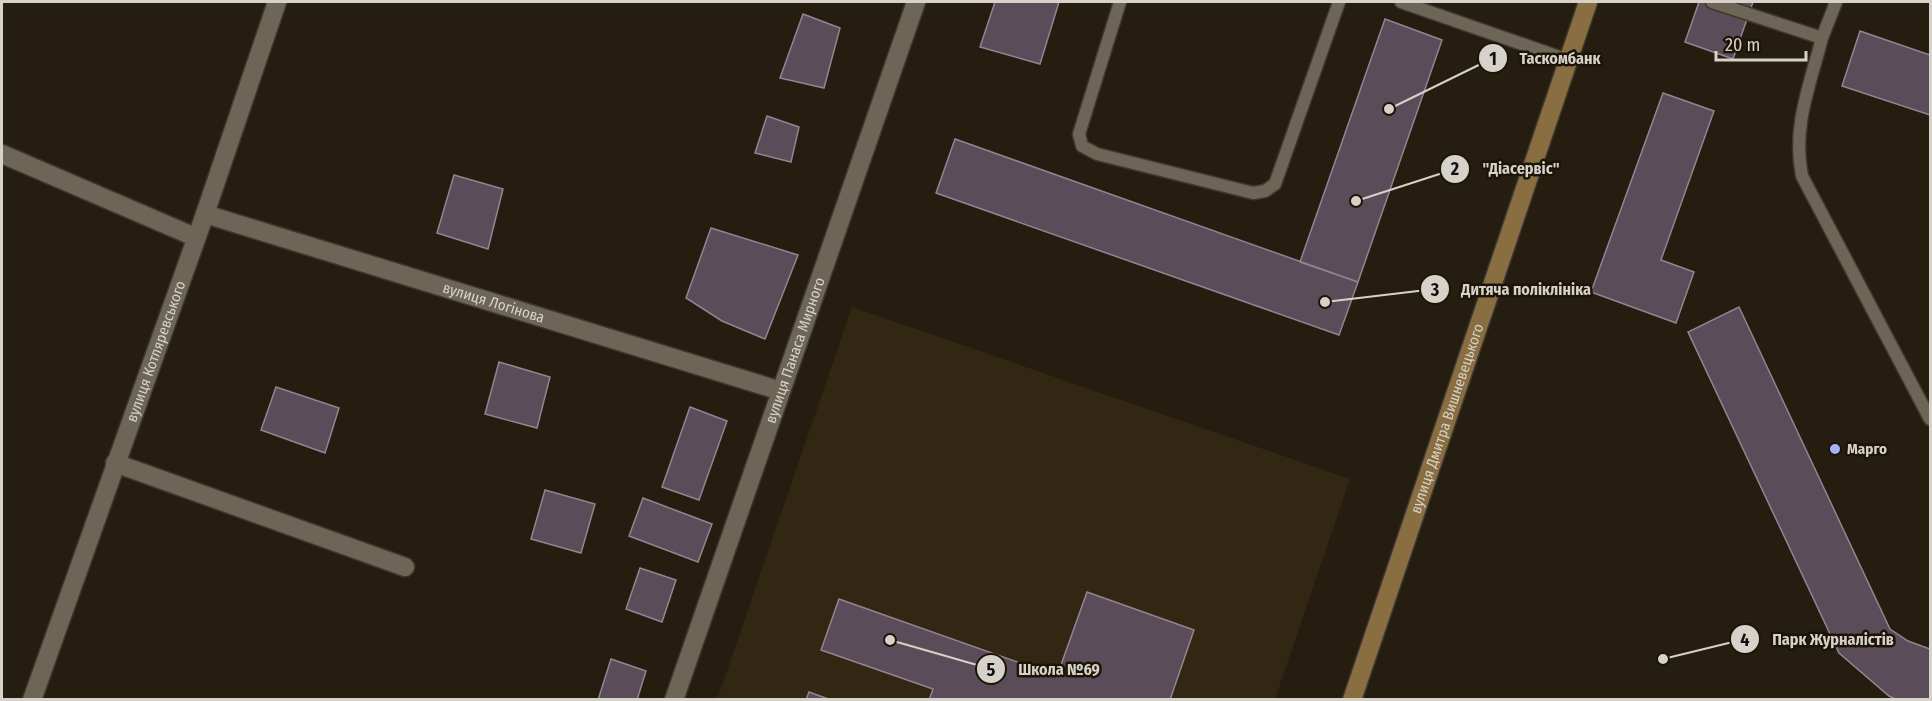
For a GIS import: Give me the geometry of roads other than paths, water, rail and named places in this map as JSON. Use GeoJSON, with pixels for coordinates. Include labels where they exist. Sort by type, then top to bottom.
{"type":"FeatureCollection","features":[{"type":"Feature","properties":{"kind":"street","name":"вулиця Котляревського"},"geometry":{"type":"LineString","coordinates":[[32,699],[205,214],[277,2]]}},
{"type":"Feature","properties":{"kind":"street","name":"вулиця Панаса Мирного"},"geometry":{"type":"LineString","coordinates":[[674,699],[916,2]]}},
{"type":"Feature","properties":{"kind":"street","name":"вулиця Дмитра Вишневецького"},"geometry":{"type":"LineString","coordinates":[[1352,699],[1588,2]]}},
{"type":"Feature","properties":{"kind":"street"},"geometry":{"type":"LineString","coordinates":[[2,154],[195,237]]}},
{"type":"Feature","properties":{"kind":"street","name":"вулиця Логінова"},"geometry":{"type":"LineString","coordinates":[[205,214],[781,391]]}},
{"type":"Feature","properties":{"kind":"street"},"geometry":{"type":"LineString","coordinates":[[115,463],[405,567]]}},
{"type":"Feature","properties":{"kind":"lane"},"geometry":{"type":"LineString","coordinates":[[1120,2],[1078,134],[1082,146],[1097,154],[1253,193],[1275,184],[1339,2]]}},
{"type":"Feature","properties":{"kind":"lane"},"geometry":{"type":"LineString","coordinates":[[1401,2],[1568,60]]}},
{"type":"Feature","properties":{"kind":"lane"},"geometry":{"type":"LineString","coordinates":[[1712,2],[1822,38]]}},
{"type":"Feature","properties":{"kind":"lane"},"geometry":{"type":"LineString","coordinates":[[1836,2],[1822,38],[1797,131],[1802,176],[1930,419]]}},
{"type":"Feature","properties":{"kind":"place","name":"Таскомбанк"},"geometry":{"type":"Point","coordinates":[1389,109]}},
{"type":"Feature","properties":{"kind":"place","name":"\"Діасервіс\""},"geometry":{"type":"Point","coordinates":[1356,201]}},
{"type":"Feature","properties":{"kind":"place","name":"Дитяча поліклініка"},"geometry":{"type":"Point","coordinates":[1325,302]}},
{"type":"Feature","properties":{"kind":"place","name":"Марго"},"geometry":{"type":"Point","coordinates":[1835,449]}},
{"type":"Feature","properties":{"kind":"place","name":"Школа №69"},"geometry":{"type":"Point","coordinates":[890,640]}},
{"type":"Feature","properties":{"kind":"place","name":"Парк Журналістів"},"geometry":{"type":"Point","coordinates":[1663,659]}}]}
